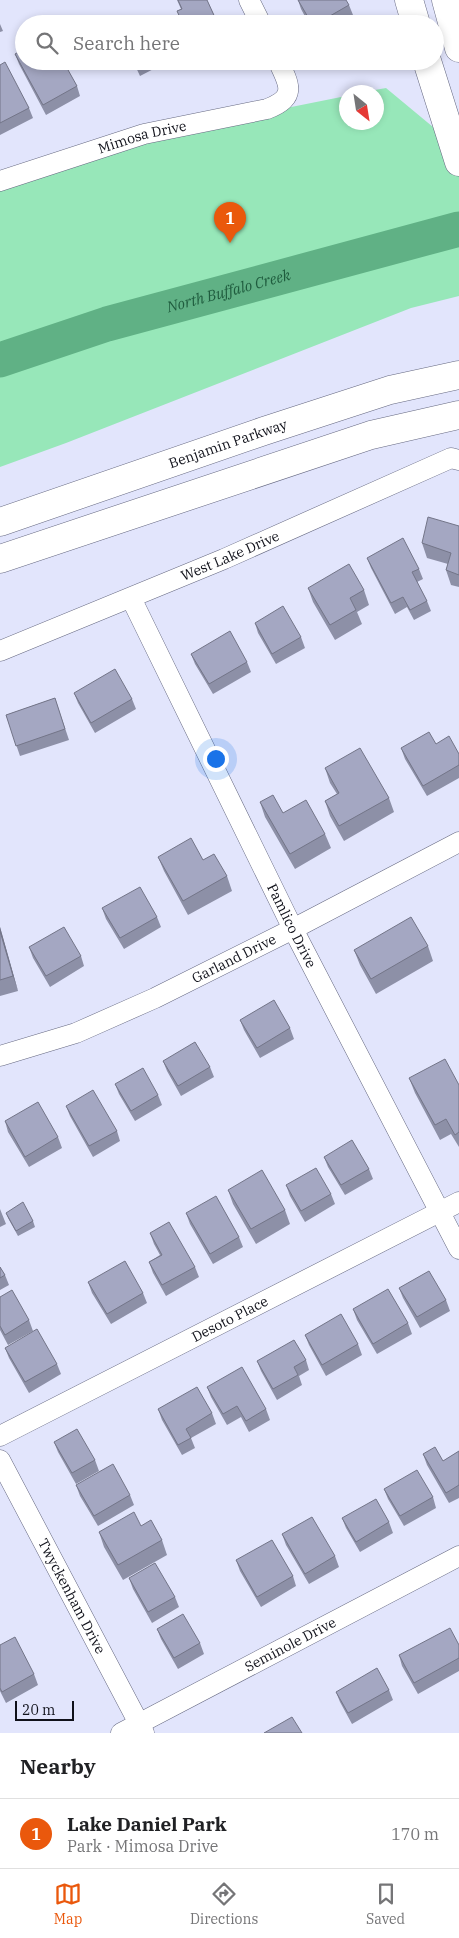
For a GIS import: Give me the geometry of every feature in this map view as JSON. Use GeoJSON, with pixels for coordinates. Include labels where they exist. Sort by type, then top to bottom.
{"type":"FeatureCollection","features":[{"type":"Feature","properties":{"kind":"main road"},"geometry":{"type":"LineString","coordinates":[[409,0],[413,15]]}},
{"type":"Feature","properties":{"kind":"main road"},"geometry":{"type":"LineString","coordinates":[[447,0],[459,48]]}},
{"type":"Feature","properties":{"kind":"main road"},"geometry":{"type":"LineString","coordinates":[[430,70],[458,160]]}},
{"type":"Feature","properties":{"kind":"main road"},"geometry":{"type":"LineString","coordinates":[[390,390],[459,355]]}},
{"type":"Feature","properties":{"kind":"main road","name":"Benjamin Parkway"},"geometry":{"type":"LineString","coordinates":[[0,522],[264,431],[390,390],[459,375]]}},
{"type":"Feature","properties":{"kind":"main road"},"geometry":{"type":"LineString","coordinates":[[0,559],[371,435],[459,415]]}},
{"type":"Feature","properties":{"kind":"street"},"geometry":{"type":"LineString","coordinates":[[250,0],[257,15]]}},
{"type":"Feature","properties":{"kind":"street"},"geometry":{"type":"LineString","coordinates":[[447,0],[459,21]]}},
{"type":"Feature","properties":{"kind":"street","name":"Mimosa Drive"},"geometry":{"type":"LineString","coordinates":[[0,181],[144,134],[267,109],[286,99],[289,92],[287,80],[282,70]]}},
{"type":"Feature","properties":{"kind":"street","name":"West Lake Drive"},"geometry":{"type":"LineString","coordinates":[[0,651],[224,559],[451,458],[459,460]]}},
{"type":"Feature","properties":{"kind":"street","name":"Pamlico Drive"},"geometry":{"type":"LineString","coordinates":[[131,598],[293,929],[459,1249]]}},
{"type":"Feature","properties":{"kind":"street","name":"Garland Drive"},"geometry":{"type":"LineString","coordinates":[[0,1056],[76,1032],[155,998],[293,929],[459,842]]}},
{"type":"Feature","properties":{"kind":"street","name":"Desoto Place"},"geometry":{"type":"LineString","coordinates":[[0,1436],[459,1202]]}},
{"type":"Feature","properties":{"kind":"street","name":"Twyckenham Drive"},"geometry":{"type":"LineString","coordinates":[[0,1460],[142,1728]]}},
{"type":"Feature","properties":{"kind":"street","name":"Seminole Drive"},"geometry":{"type":"LineString","coordinates":[[121,1733],[142,1728],[459,1556]]}},
{"type":"Feature","properties":{"kind":"green space"},"geometry":{"type":"Polygon","coordinates":[[[384,88],[386,88],[433,127],[459,127],[459,296],[411,308],[0,467],[0,191],[148,136],[339,97],[339,130],[384,130],[384,88]]]}},
{"type":"Feature","properties":{"kind":"building"},"geometry":{"type":"Polygon","coordinates":[[[178,0],[207,0],[214,15],[179,15],[177,11],[182,9],[178,0]]]}},
{"type":"Feature","properties":{"kind":"building"},"geometry":{"type":"Polygon","coordinates":[[[298,0],[346,0],[349,5],[332,15],[307,15],[298,0]]]}},
{"type":"Feature","properties":{"kind":"building"},"geometry":{"type":"Polygon","coordinates":[[[5,62],[29,108],[0,123],[0,65],[5,62]]]}},
{"type":"Feature","properties":{"kind":"building"},"geometry":{"type":"Polygon","coordinates":[[[24,70],[68,70],[77,86],[43,105],[24,70]]]}},
{"type":"Feature","properties":{"kind":"building"},"geometry":{"type":"Polygon","coordinates":[[[428,517],[459,526],[459,575],[446,570],[451,553],[422,543],[428,517]]]}},
{"type":"Feature","properties":{"kind":"building"},"geometry":{"type":"Polygon","coordinates":[[[403,538],[419,569],[412,572],[427,601],[410,610],[403,597],[391,603],[367,558],[403,538]]]}},
{"type":"Feature","properties":{"kind":"building"},"geometry":{"type":"Polygon","coordinates":[[[349,564],[364,590],[350,598],[356,610],[330,625],[308,588],[349,564]]]}},
{"type":"Feature","properties":{"kind":"building"},"geometry":{"type":"Polygon","coordinates":[[[283,606],[301,637],[272,654],[255,623],[283,606]]]}},
{"type":"Feature","properties":{"kind":"building"},"geometry":{"type":"Polygon","coordinates":[[[230,631],[247,662],[209,684],[191,654],[230,631]]]}},
{"type":"Feature","properties":{"kind":"building"},"geometry":{"type":"Polygon","coordinates":[[[115,669],[132,699],[91,723],[74,693],[115,669]]]}},
{"type":"Feature","properties":{"kind":"building"},"geometry":{"type":"Polygon","coordinates":[[[55,698],[65,729],[16,746],[6,715],[55,698]]]}},
{"type":"Feature","properties":{"kind":"building"},"geometry":{"type":"Polygon","coordinates":[[[429,732],[436,744],[449,736],[459,754],[459,765],[423,786],[401,748],[429,732]]]}},
{"type":"Feature","properties":{"kind":"building"},"geometry":{"type":"Polygon","coordinates":[[[360,748],[389,798],[339,826],[325,801],[339,793],[325,768],[360,748]]]}},
{"type":"Feature","properties":{"kind":"building"},"geometry":{"type":"Polygon","coordinates":[[[273,795],[283,813],[306,800],[325,834],[290,854],[260,802],[273,795]]]}},
{"type":"Feature","properties":{"kind":"building"},"geometry":{"type":"Polygon","coordinates":[[[191,838],[203,860],[214,854],[227,876],[183,901],[158,857],[191,838]]]}},
{"type":"Feature","properties":{"kind":"building"},"geometry":{"type":"Polygon","coordinates":[[[140,887],[157,917],[120,938],[102,908],[140,887]]]}},
{"type":"Feature","properties":{"kind":"building"},"geometry":{"type":"Polygon","coordinates":[[[411,917],[428,946],[371,979],[354,950],[411,917]]]}},
{"type":"Feature","properties":{"kind":"building"},"geometry":{"type":"Polygon","coordinates":[[[64,927],[81,956],[46,976],[29,947],[64,927]]]}},
{"type":"Feature","properties":{"kind":"building"},"geometry":{"type":"Polygon","coordinates":[[[0,931],[13,976],[0,980],[0,931]]]}},
{"type":"Feature","properties":{"kind":"building"},"geometry":{"type":"Polygon","coordinates":[[[274,1000],[290,1028],[257,1048],[240,1020],[274,1000]]]}},
{"type":"Feature","properties":{"kind":"building"},"geometry":{"type":"Polygon","coordinates":[[[195,1042],[210,1067],[178,1086],[163,1061],[195,1042]]]}},
{"type":"Feature","properties":{"kind":"building"},"geometry":{"type":"Polygon","coordinates":[[[445,1059],[459,1085],[459,1132],[455,1135],[446,1119],[435,1125],[409,1078],[445,1059]]]}},
{"type":"Feature","properties":{"kind":"building"},"geometry":{"type":"Polygon","coordinates":[[[143,1068],[158,1095],[131,1111],[115,1084],[143,1068]]]}},
{"type":"Feature","properties":{"kind":"building"},"geometry":{"type":"Polygon","coordinates":[[[93,1090],[117,1131],[89,1146],[66,1106],[93,1090]]]}},
{"type":"Feature","properties":{"kind":"building"},"geometry":{"type":"Polygon","coordinates":[[[38,1102],[58,1137],[25,1157],[5,1121],[38,1102]]]}},
{"type":"Feature","properties":{"kind":"building"},"geometry":{"type":"Polygon","coordinates":[[[352,1140],[369,1169],[341,1185],[324,1157],[352,1140]]]}},
{"type":"Feature","properties":{"kind":"building"},"geometry":{"type":"Polygon","coordinates":[[[316,1168],[331,1194],[301,1211],[286,1185],[316,1168]]]}},
{"type":"Feature","properties":{"kind":"building"},"geometry":{"type":"Polygon","coordinates":[[[262,1170],[285,1210],[251,1229],[228,1190],[262,1170]]]}},
{"type":"Feature","properties":{"kind":"building"},"geometry":{"type":"Polygon","coordinates":[[[216,1196],[239,1237],[210,1254],[186,1213],[216,1196]]]}},
{"type":"Feature","properties":{"kind":"building"},"geometry":{"type":"Polygon","coordinates":[[[23,1202],[33,1221],[16,1231],[6,1213],[23,1202]]]}},
{"type":"Feature","properties":{"kind":"building"},"geometry":{"type":"Polygon","coordinates":[[[169,1222],[195,1267],[162,1285],[149,1262],[162,1255],[150,1233],[169,1222]]]}},
{"type":"Feature","properties":{"kind":"building"},"geometry":{"type":"Polygon","coordinates":[[[125,1261],[143,1293],[107,1314],[88,1282],[125,1261]]]}},
{"type":"Feature","properties":{"kind":"building"},"geometry":{"type":"Polygon","coordinates":[[[0,1267],[5,1275],[0,1278],[0,1267]]]}},
{"type":"Feature","properties":{"kind":"building"},"geometry":{"type":"Polygon","coordinates":[[[429,1271],[446,1300],[417,1317],[399,1288],[429,1271]]]}},
{"type":"Feature","properties":{"kind":"building"},"geometry":{"type":"Polygon","coordinates":[[[388,1289],[408,1323],[373,1344],[353,1309],[388,1289]]]}},
{"type":"Feature","properties":{"kind":"building"},"geometry":{"type":"Polygon","coordinates":[[[12,1290],[29,1320],[5,1335],[0,1326],[0,1297],[12,1290]]]}},
{"type":"Feature","properties":{"kind":"building"},"geometry":{"type":"Polygon","coordinates":[[[341,1314],[358,1344],[322,1365],[305,1335],[341,1314]]]}},
{"type":"Feature","properties":{"kind":"building"},"geometry":{"type":"Polygon","coordinates":[[[37,1329],[57,1364],[25,1382],[5,1348],[37,1329]]]}},
{"type":"Feature","properties":{"kind":"building"},"geometry":{"type":"Polygon","coordinates":[[[294,1340],[306,1360],[294,1367],[298,1375],[273,1389],[257,1361],[294,1340]]]}},
{"type":"Feature","properties":{"kind":"building"},"geometry":{"type":"Polygon","coordinates":[[[242,1367],[266,1409],[246,1421],[237,1406],[223,1414],[207,1387],[242,1367]]]}},
{"type":"Feature","properties":{"kind":"building"},"geometry":{"type":"Polygon","coordinates":[[[197,1387],[212,1413],[186,1429],[191,1438],[178,1445],[158,1409],[197,1387]]]}},
{"type":"Feature","properties":{"kind":"building"},"geometry":{"type":"Polygon","coordinates":[[[77,1429],[95,1460],[72,1473],[54,1442],[77,1429]]]}},
{"type":"Feature","properties":{"kind":"building"},"geometry":{"type":"Polygon","coordinates":[[[435,1447],[443,1461],[459,1451],[459,1485],[446,1493],[423,1454],[435,1447]]]}},
{"type":"Feature","properties":{"kind":"building"},"geometry":{"type":"Polygon","coordinates":[[[113,1464],[130,1495],[94,1516],[76,1485],[113,1464]]]}},
{"type":"Feature","properties":{"kind":"building"},"geometry":{"type":"Polygon","coordinates":[[[417,1470],[433,1497],[400,1516],[384,1489],[417,1470]]]}},
{"type":"Feature","properties":{"kind":"building"},"geometry":{"type":"Polygon","coordinates":[[[376,1499],[389,1522],[356,1542],[342,1518],[376,1499]]]}},
{"type":"Feature","properties":{"kind":"building"},"geometry":{"type":"Polygon","coordinates":[[[134,1512],[141,1526],[151,1520],[162,1540],[118,1565],[99,1532],[134,1512]]]}},
{"type":"Feature","properties":{"kind":"building"},"geometry":{"type":"Polygon","coordinates":[[[312,1517],[335,1556],[305,1574],[282,1534],[312,1517]]]}},
{"type":"Feature","properties":{"kind":"building"},"geometry":{"type":"Polygon","coordinates":[[[272,1540],[293,1576],[257,1597],[236,1560],[272,1540]]]}},
{"type":"Feature","properties":{"kind":"building"},"geometry":{"type":"Polygon","coordinates":[[[155,1563],[175,1597],[148,1612],[129,1578],[155,1563]]]}},
{"type":"Feature","properties":{"kind":"building"},"geometry":{"type":"Polygon","coordinates":[[[183,1614],[200,1643],[174,1658],[157,1629],[183,1614]]]}},
{"type":"Feature","properties":{"kind":"building"},"geometry":{"type":"Polygon","coordinates":[[[450,1628],[459,1645],[459,1658],[414,1683],[399,1655],[450,1628]]]}},
{"type":"Feature","properties":{"kind":"building"},"geometry":{"type":"Polygon","coordinates":[[[15,1637],[34,1674],[2,1692],[0,1688],[0,1645],[15,1637]]]}},
{"type":"Feature","properties":{"kind":"building"},"geometry":{"type":"Polygon","coordinates":[[[377,1668],[389,1690],[348,1713],[336,1692],[377,1668]]]}},
{"type":"Feature","properties":{"kind":"building"},"geometry":{"type":"Polygon","coordinates":[[[292,1717],[302,1733],[264,1733],[292,1717]]]}},
{"type":"Feature","properties":{"kind":"waterway","name":"North Buffalo Creek"},"geometry":{"type":"LineString","coordinates":[[0,360],[107,324],[459,229]]}},
{"type":"Feature","properties":{"kind":"place","name":"Lake Daniel Park"},"geometry":{"type":"Point","coordinates":[230,243]}}]}
